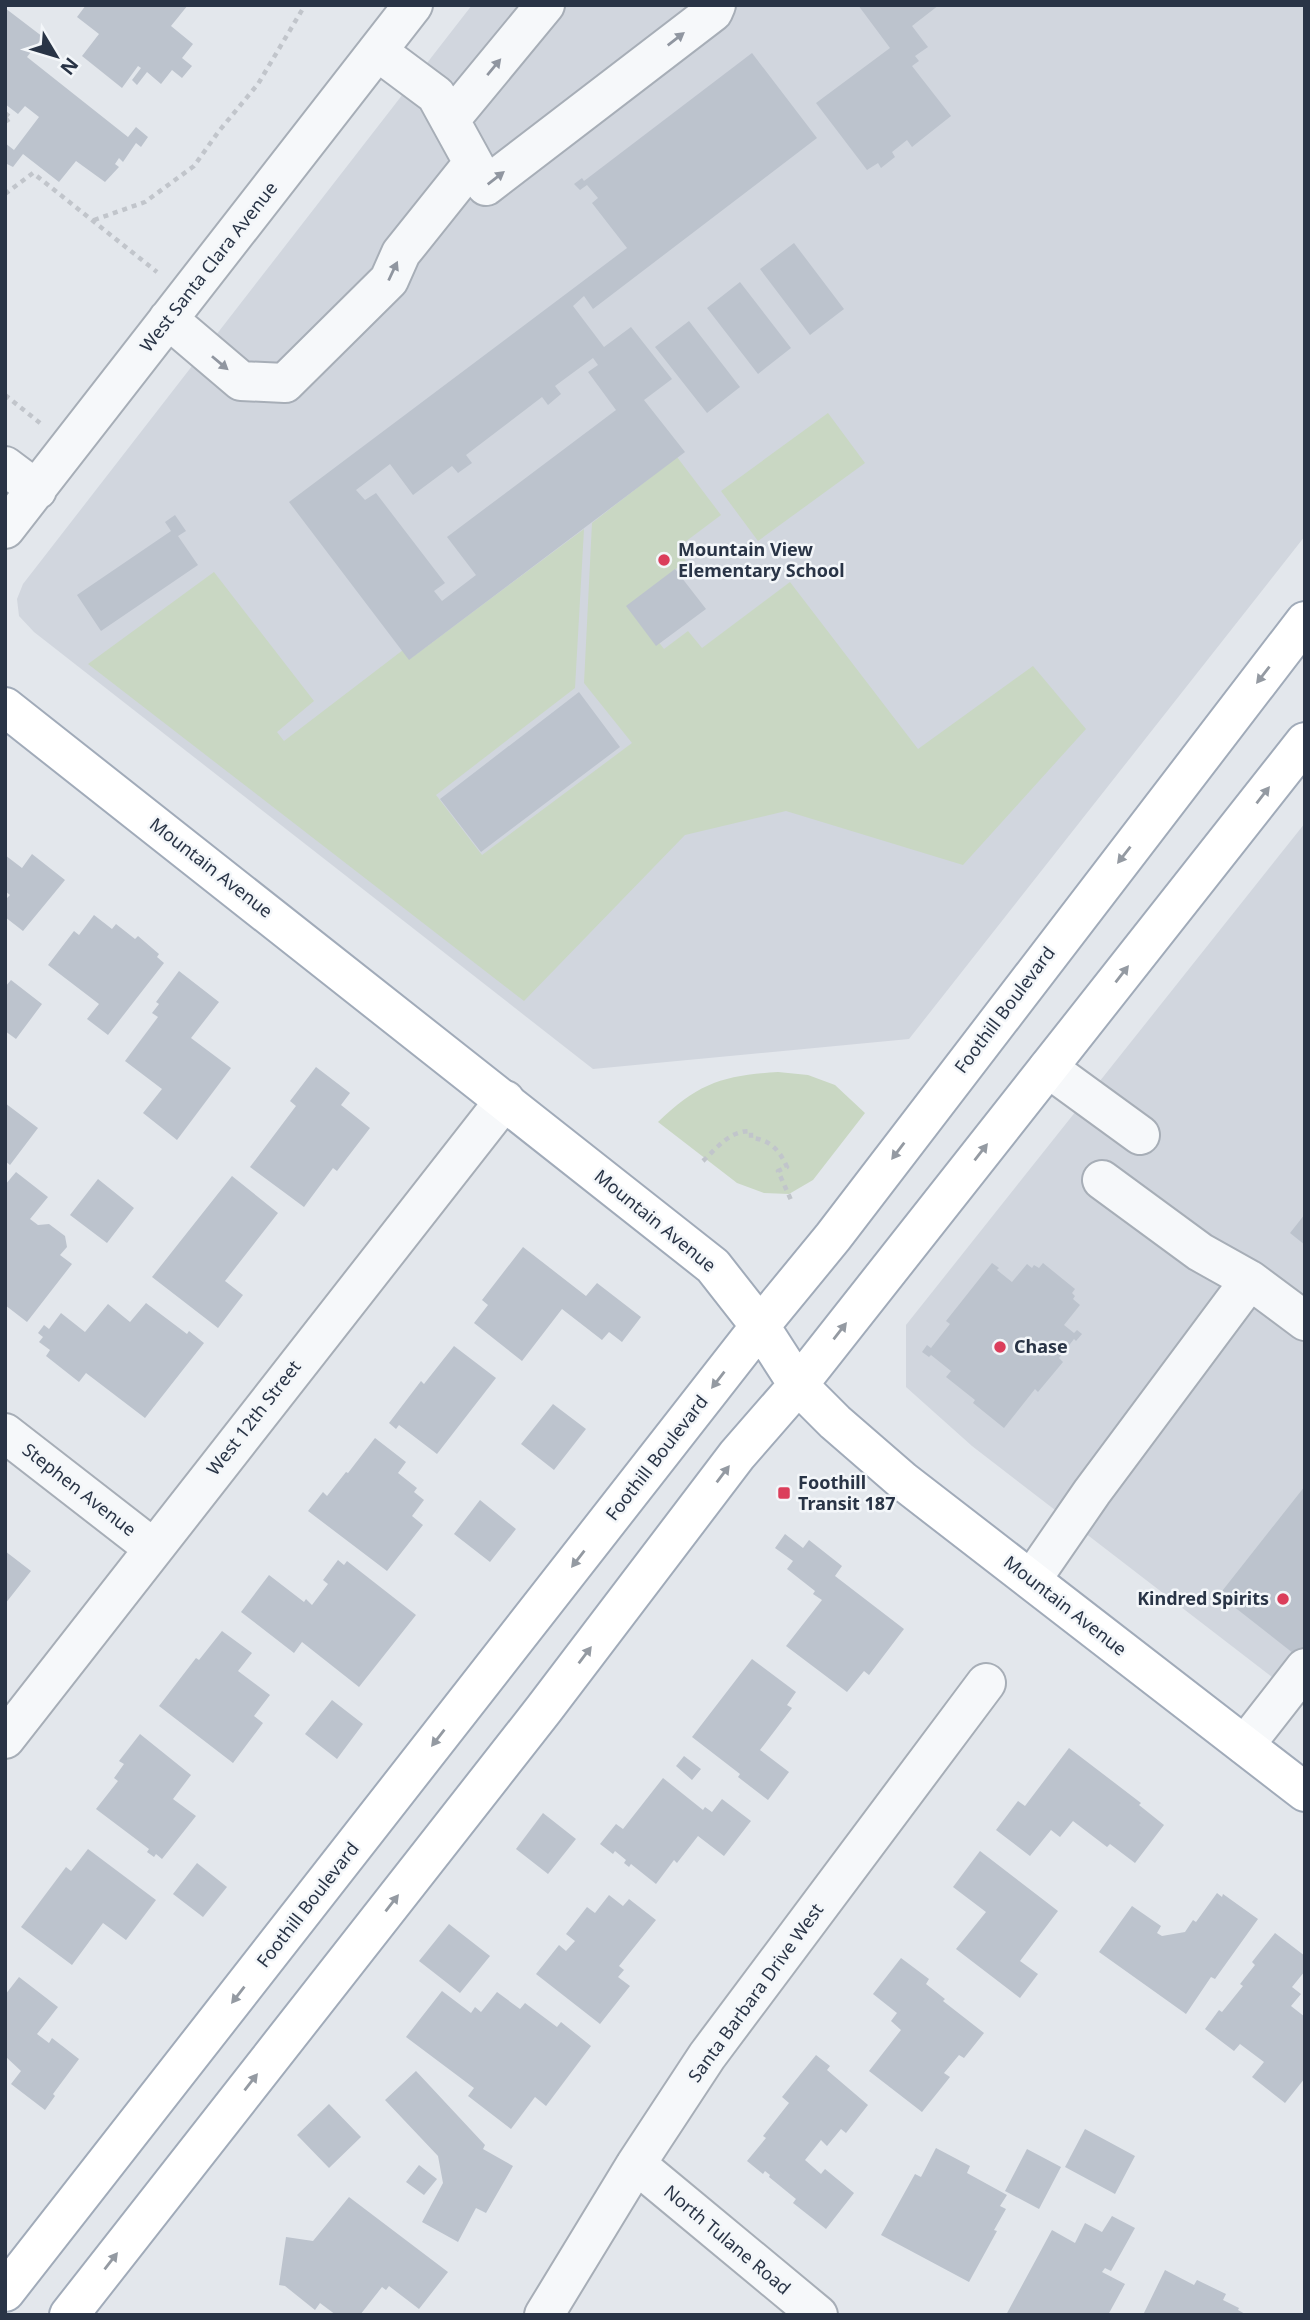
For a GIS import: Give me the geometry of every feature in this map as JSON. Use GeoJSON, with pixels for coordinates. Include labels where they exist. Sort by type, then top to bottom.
{"type":"FeatureCollection","features":[{"type":"Feature","properties":{"kind":"main road","name":"Foothill Boulevard"},"geometry":{"type":"LineString","coordinates":[[5,2292],[833,1237],[1305,621]]}},
{"type":"Feature","properties":{"kind":"main road","name":"Mountain Avenue"},"geometry":{"type":"LineString","coordinates":[[5,708],[713,1266],[761,1326],[798,1385],[835,1422],[903,1481],[1305,1792]]}},
{"type":"Feature","properties":{"kind":"main road"},"geometry":{"type":"LineString","coordinates":[[69,2315],[544,1709],[737,1455],[798,1385],[1305,742]]}},
{"type":"Feature","properties":{"kind":"street","name":"West Santa Clara Avenue"},"geometry":{"type":"LineString","coordinates":[[5,529],[413,5]]}},
{"type":"Feature","properties":{"kind":"street"},"geometry":{"type":"LineString","coordinates":[[450,120],[545,5]]}},
{"type":"Feature","properties":{"kind":"street"},"geometry":{"type":"LineString","coordinates":[[377,51],[436,95],[486,186],[713,12],[716,5]]}},
{"type":"Feature","properties":{"kind":"street"},"geometry":{"type":"LineString","coordinates":[[168,319],[241,381],[285,383],[389,281],[401,253],[473,163]]}},
{"type":"Feature","properties":{"kind":"street"},"geometry":{"type":"LineString","coordinates":[[5,466],[37,490]]}},
{"type":"Feature","properties":{"kind":"street"},"geometry":{"type":"LineString","coordinates":[[1048,1068],[1140,1135]]}},
{"type":"Feature","properties":{"kind":"street","name":"West 12th Street"},"geometry":{"type":"LineString","coordinates":[[5,1739],[505,1100]]}},
{"type":"Feature","properties":{"kind":"street"},"geometry":{"type":"LineString","coordinates":[[1102,1180],[1200,1252],[1250,1280],[1305,1321]]}},
{"type":"Feature","properties":{"kind":"street"},"geometry":{"type":"LineString","coordinates":[[1032,1579],[1250,1280]]}},
{"type":"Feature","properties":{"kind":"street","name":"Stephen Avenue"},"geometry":{"type":"LineString","coordinates":[[5,1433],[153,1548]]}},
{"type":"Feature","properties":{"kind":"street"},"geometry":{"type":"LineString","coordinates":[[1245,1745],[1305,1668]]}},
{"type":"Feature","properties":{"kind":"street","name":"Santa Barbara Drive West"},"geometry":{"type":"LineString","coordinates":[[544,2315],[636,2164],[707,2056],[986,1683]]}},
{"type":"Feature","properties":{"kind":"street","name":"North Tulane Road"},"geometry":{"type":"LineString","coordinates":[[636,2164],[818,2315]]}},
{"type":"Feature","properties":{"kind":"path"},"geometry":{"type":"LineString","coordinates":[[94,220],[145,202],[194,166],[258,84],[304,5]]}},
{"type":"Feature","properties":{"kind":"path"},"geometry":{"type":"LineString","coordinates":[[5,113],[11,118],[5,122]]}},
{"type":"Feature","properties":{"kind":"path"},"geometry":{"type":"LineString","coordinates":[[5,194],[33,173],[160,275]]}},
{"type":"Feature","properties":{"kind":"path"},"geometry":{"type":"LineString","coordinates":[[5,395],[43,426]]}},
{"type":"Feature","properties":{"kind":"path"},"geometry":{"type":"LineString","coordinates":[[703,1161],[724,1140],[740,1131],[751,1131],[751,1138],[770,1143],[782,1154],[788,1167],[778,1171],[791,1200]]}},
{"type":"Feature","properties":{"kind":"shaded area","name":"Mountain View Elementary School"},"geometry":{"type":"Polygon","coordinates":[[[472,5],[1305,5],[1305,536],[909,1039],[593,1069],[34,632],[19,616],[17,599],[23,584],[472,5]]]}},
{"type":"Feature","properties":{"kind":"shaded area"},"geometry":{"type":"Polygon","coordinates":[[[1305,823],[1305,1688],[1298,1697],[972,1446],[906,1387],[906,1325],[1305,823]]]}},
{"type":"Feature","properties":{"kind":"green space"},"geometry":{"type":"Polygon","coordinates":[[[828,413],[865,463],[758,541],[721,491],[828,413]]]}},
{"type":"Feature","properties":{"kind":"green space"},"geometry":{"type":"Polygon","coordinates":[[[677,457],[721,515],[677,548],[686,561],[630,604],[664,649],[688,631],[702,648],[790,582],[918,749],[1033,666],[1086,729],[963,865],[786,811],[685,835],[524,1001],[88,664],[214,572],[314,701],[277,732],[284,741],[403,650],[410,659],[584,529],[575,688],[436,795],[482,855],[632,743],[584,683],[592,523],[677,457]]]}},
{"type":"Feature","properties":{"kind":"green space"},"geometry":{"type":"Polygon","coordinates":[[[778,1072],[808,1075],[835,1085],[865,1113],[813,1180],[789,1194],[764,1193],[737,1183],[658,1122],[686,1098],[713,1084],[742,1076],[778,1072]]]}},
{"type":"Feature","properties":{"kind":"building"},"geometry":{"type":"Polygon","coordinates":[[[86,5],[188,5],[171,26],[193,44],[182,58],[192,66],[182,78],[172,70],[161,84],[147,72],[137,85],[132,80],[141,68],[138,66],[122,88],[82,56],[99,34],[77,17],[86,5]]]}},
{"type":"Feature","properties":{"kind":"building"},"geometry":{"type":"Polygon","coordinates":[[[858,5],[939,5],[912,26],[928,47],[915,56],[919,61],[912,66],[951,116],[912,147],[907,140],[892,152],[895,157],[881,168],[878,163],[867,170],[816,103],[890,48],[858,5]]]}},
{"type":"Feature","properties":{"kind":"building"},"geometry":{"type":"Polygon","coordinates":[[[5,8],[43,37],[27,57],[128,137],[136,127],[148,137],[141,147],[136,143],[123,162],[119,158],[115,164],[119,167],[105,182],[76,161],[59,182],[23,154],[13,167],[5,163],[5,143],[14,150],[39,117],[25,106],[18,114],[5,104],[5,8]]]}},
{"type":"Feature","properties":{"kind":"building"},"geometry":{"type":"Polygon","coordinates":[[[752,53],[817,138],[593,309],[584,296],[573,306],[604,347],[631,327],[672,379],[644,400],[685,452],[409,660],[289,502],[627,248],[592,203],[598,198],[587,185],[580,190],[574,184],[582,178],[584,181],[752,53]],[[593,358],[555,386],[561,394],[548,405],[542,397],[466,455],[472,463],[458,473],[452,466],[413,495],[390,464],[356,490],[365,500],[376,493],[445,583],[434,591],[442,601],[476,575],[447,537],[616,410],[588,372],[598,365],[593,358]]]}},
{"type":"Feature","properties":{"kind":"building"},"geometry":{"type":"Polygon","coordinates":[[[794,243],[844,309],[810,335],[760,269],[794,243]]]}},
{"type":"Feature","properties":{"kind":"building"},"geometry":{"type":"Polygon","coordinates":[[[740,282],[791,348],[758,374],[707,308],[740,282]]]}},
{"type":"Feature","properties":{"kind":"building"},"geometry":{"type":"Polygon","coordinates":[[[689,321],[740,387],[707,413],[655,347],[689,321]]]}},
{"type":"Feature","properties":{"kind":"building"},"geometry":{"type":"Polygon","coordinates":[[[175,515],[186,531],[178,536],[198,565],[101,631],[77,595],[171,531],[165,522],[175,515]]]}},
{"type":"Feature","properties":{"kind":"building"},"geometry":{"type":"Polygon","coordinates":[[[675,569],[706,609],[656,646],[626,606],[675,569]]]}},
{"type":"Feature","properties":{"kind":"building"},"geometry":{"type":"Polygon","coordinates":[[[579,692],[620,747],[481,852],[440,799],[579,692]]]}},
{"type":"Feature","properties":{"kind":"building"},"geometry":{"type":"Polygon","coordinates":[[[32,854],[65,880],[23,931],[5,917],[5,900],[10,895],[5,891],[5,855],[22,868],[32,854]]]}},
{"type":"Feature","properties":{"kind":"building"},"geometry":{"type":"Polygon","coordinates":[[[94,915],[112,929],[116,924],[135,939],[138,936],[159,954],[157,957],[164,963],[108,1035],[87,1019],[99,1004],[48,965],[74,931],[79,935],[94,915]]]}},
{"type":"Feature","properties":{"kind":"building"},"geometry":{"type":"Polygon","coordinates":[[[179,971],[219,1002],[191,1038],[231,1068],[177,1140],[143,1113],[162,1089],[125,1061],[158,1017],[152,1013],[159,1004],[156,1002],[179,971]]]}},
{"type":"Feature","properties":{"kind":"building"},"geometry":{"type":"Polygon","coordinates":[[[11,980],[42,1004],[16,1039],[5,1031],[5,987],[11,980]]]}},
{"type":"Feature","properties":{"kind":"building"},"geometry":{"type":"Polygon","coordinates":[[[316,1067],[350,1093],[341,1105],[370,1128],[337,1171],[333,1168],[304,1207],[250,1167],[296,1106],[290,1101],[316,1067]]]}},
{"type":"Feature","properties":{"kind":"building"},"geometry":{"type":"Polygon","coordinates":[[[5,1103],[38,1128],[10,1165],[5,1161],[5,1103]]]}},
{"type":"Feature","properties":{"kind":"building"},"geometry":{"type":"Polygon","coordinates":[[[16,1172],[48,1197],[30,1219],[38,1225],[49,1224],[65,1236],[67,1247],[60,1255],[72,1264],[27,1322],[5,1305],[5,1185],[16,1172]]]}},
{"type":"Feature","properties":{"kind":"building"},"geometry":{"type":"Polygon","coordinates":[[[232,1176],[278,1213],[225,1281],[243,1295],[218,1328],[152,1277],[232,1176]]]}},
{"type":"Feature","properties":{"kind":"building"},"geometry":{"type":"Polygon","coordinates":[[[98,1179],[134,1208],[107,1243],[70,1215],[98,1179]]]}},
{"type":"Feature","properties":{"kind":"building"},"geometry":{"type":"Polygon","coordinates":[[[1305,1214],[1305,1245],[1290,1233],[1305,1214]]]}},
{"type":"Feature","properties":{"kind":"building"},"geometry":{"type":"Polygon","coordinates":[[[523,1247],[586,1296],[597,1283],[641,1317],[622,1342],[609,1332],[602,1340],[562,1309],[522,1361],[474,1323],[488,1305],[482,1300],[523,1247]]]}},
{"type":"Feature","properties":{"kind":"building","name":"Chase"},"geometry":{"type":"Polygon","coordinates":[[[992,1263],[1012,1282],[1027,1264],[1032,1268],[1034,1265],[1039,1268],[1043,1263],[1075,1289],[1072,1293],[1075,1296],[1073,1299],[1080,1305],[1064,1325],[1074,1333],[1077,1330],[1082,1334],[1076,1341],[1074,1339],[1059,1358],[1063,1362],[1038,1392],[1035,1389],[1004,1428],[946,1377],[951,1371],[931,1355],[929,1357],[922,1352],[927,1345],[931,1348],[950,1324],[946,1321],[992,1263]]]}},
{"type":"Feature","properties":{"kind":"building"},"geometry":{"type":"Polygon","coordinates":[[[146,1303],[187,1334],[189,1331],[204,1343],[145,1418],[86,1373],[79,1382],[46,1356],[50,1350],[39,1342],[43,1337],[38,1333],[44,1325],[49,1329],[61,1313],[85,1332],[108,1304],[130,1322],[146,1303]]]}},
{"type":"Feature","properties":{"kind":"building"},"geometry":{"type":"Polygon","coordinates":[[[454,1346],[496,1378],[437,1454],[399,1425],[396,1429],[389,1423],[421,1381],[424,1384],[454,1346]]]}},
{"type":"Feature","properties":{"kind":"building"},"geometry":{"type":"Polygon","coordinates":[[[553,1404],[586,1429],[554,1470],[521,1444],[553,1404]]]}},
{"type":"Feature","properties":{"kind":"building"},"geometry":{"type":"Polygon","coordinates":[[[375,1438],[406,1462],[398,1473],[417,1488],[414,1492],[424,1500],[412,1516],[423,1525],[387,1571],[308,1511],[323,1492],[327,1496],[375,1438]]]}},
{"type":"Feature","properties":{"kind":"building"},"geometry":{"type":"Polygon","coordinates":[[[1305,1486],[1305,1648],[1298,1657],[1219,1595],[1305,1486]]]}},
{"type":"Feature","properties":{"kind":"building"},"geometry":{"type":"Polygon","coordinates":[[[480,1500],[516,1529],[490,1562],[454,1534],[480,1500]]]}},
{"type":"Feature","properties":{"kind":"building"},"geometry":{"type":"Polygon","coordinates":[[[785,1534],[803,1548],[809,1540],[842,1566],[835,1576],[904,1629],[869,1675],[864,1671],[847,1692],[786,1646],[822,1600],[787,1569],[793,1561],[775,1548],[785,1534]]]}},
{"type":"Feature","properties":{"kind":"building"},"geometry":{"type":"Polygon","coordinates":[[[5,1551],[31,1571],[5,1604],[5,1551]]]}},
{"type":"Feature","properties":{"kind":"building"},"geometry":{"type":"Polygon","coordinates":[[[338,1560],[344,1565],[347,1561],[416,1615],[359,1687],[302,1642],[294,1653],[241,1612],[269,1575],[304,1602],[306,1599],[312,1605],[328,1584],[323,1580],[338,1560]]]}},
{"type":"Feature","properties":{"kind":"building"},"geometry":{"type":"Polygon","coordinates":[[[222,1631],[252,1653],[238,1671],[270,1695],[254,1716],[263,1723],[233,1763],[159,1706],[196,1658],[199,1660],[222,1631]]]}},
{"type":"Feature","properties":{"kind":"building"},"geometry":{"type":"Polygon","coordinates":[[[752,1659],[796,1692],[787,1705],[792,1708],[760,1750],[789,1772],[768,1800],[738,1777],[740,1774],[692,1737],[752,1659]]]}},
{"type":"Feature","properties":{"kind":"building"},"geometry":{"type":"Polygon","coordinates":[[[332,1700],[363,1724],[337,1759],[305,1734],[332,1700]]]}},
{"type":"Feature","properties":{"kind":"building"},"geometry":{"type":"Polygon","coordinates":[[[140,1734],[191,1775],[173,1799],[196,1816],[162,1859],[147,1852],[149,1849],[96,1809],[118,1781],[114,1778],[124,1764],[119,1761],[140,1734]]]}},
{"type":"Feature","properties":{"kind":"building"},"geometry":{"type":"Polygon","coordinates":[[[1069,1748],[1141,1803],[1139,1805],[1164,1825],[1135,1863],[1110,1844],[1107,1847],[1073,1821],[1060,1837],[1051,1830],[1030,1856],[996,1830],[1018,1801],[1025,1806],[1069,1748]]]}},
{"type":"Feature","properties":{"kind":"building"},"geometry":{"type":"Polygon","coordinates":[[[684,1756],[701,1769],[692,1780],[676,1766],[684,1756]]]}},
{"type":"Feature","properties":{"kind":"building"},"geometry":{"type":"Polygon","coordinates":[[[663,1778],[703,1810],[705,1807],[712,1812],[722,1799],[751,1821],[724,1856],[698,1836],[677,1863],[674,1860],[656,1884],[631,1864],[629,1867],[624,1863],[626,1860],[615,1851],[613,1854],[600,1844],[616,1824],[623,1829],[663,1778]]]}},
{"type":"Feature","properties":{"kind":"building"},"geometry":{"type":"Polygon","coordinates":[[[543,1813],[576,1839],[548,1874],[516,1849],[543,1813]]]}},
{"type":"Feature","properties":{"kind":"building"},"geometry":{"type":"Polygon","coordinates":[[[88,1849],[156,1900],[126,1940],[103,1923],[72,1965],[21,1927],[66,1867],[71,1871],[88,1849]]]}},
{"type":"Feature","properties":{"kind":"building"},"geometry":{"type":"Polygon","coordinates":[[[980,1851],[1058,1911],[1020,1961],[1038,1974],[1020,1998],[956,1949],[986,1912],[953,1887],[980,1851]]]}},
{"type":"Feature","properties":{"kind":"building"},"geometry":{"type":"Polygon","coordinates":[[[197,1863],[227,1887],[203,1917],[173,1894],[197,1863]]]}},
{"type":"Feature","properties":{"kind":"building"},"geometry":{"type":"Polygon","coordinates":[[[1217,1893],[1222,1897],[1223,1894],[1258,1919],[1215,1979],[1211,1977],[1186,2014],[1099,1952],[1132,1906],[1161,1926],[1157,1933],[1162,1936],[1185,1932],[1193,1920],[1196,1922],[1217,1893]]]}},
{"type":"Feature","properties":{"kind":"building"},"geometry":{"type":"Polygon","coordinates":[[[609,1895],[623,1906],[629,1899],[656,1920],[619,1966],[624,1970],[618,1977],[630,1986],[600,2024],[536,1974],[559,1945],[566,1951],[575,1941],[566,1934],[587,1907],[595,1913],[609,1895]]]}},
{"type":"Feature","properties":{"kind":"building"},"geometry":{"type":"Polygon","coordinates":[[[449,1924],[490,1956],[460,1993],[419,1961],[449,1924]]]}},
{"type":"Feature","properties":{"kind":"building"},"geometry":{"type":"Polygon","coordinates":[[[1275,1933],[1305,1956],[1305,1971],[1292,1987],[1301,1994],[1291,2006],[1305,2017],[1305,2078],[1285,2103],[1252,2077],[1264,2062],[1240,2044],[1234,2051],[1205,2029],[1243,1986],[1240,1984],[1255,1965],[1252,1962],[1275,1933]]]}},
{"type":"Feature","properties":{"kind":"building"},"geometry":{"type":"Polygon","coordinates":[[[901,1958],[929,1979],[926,1984],[945,1999],[943,2001],[984,2033],[964,2058],[959,2055],[944,2073],[950,2077],[922,2112],[869,2071],[901,2030],[891,2021],[897,2013],[873,1994],[901,1958]]]}},
{"type":"Feature","properties":{"kind":"building"},"geometry":{"type":"Polygon","coordinates":[[[19,1977],[58,2007],[37,2034],[49,2043],[52,2038],[79,2059],[53,2094],[55,2096],[45,2110],[11,2084],[21,2071],[5,2056],[5,1995],[19,1977]]]}},
{"type":"Feature","properties":{"kind":"building"},"geometry":{"type":"Polygon","coordinates":[[[442,1991],[471,2013],[475,2007],[481,2012],[497,1992],[520,2009],[525,2003],[557,2027],[561,2022],[591,2046],[546,2106],[535,2097],[511,2129],[468,2096],[474,2088],[406,2037],[442,1991]]]}},
{"type":"Feature","properties":{"kind":"building"},"geometry":{"type":"Polygon","coordinates":[[[816,2055],[830,2066],[827,2070],[868,2105],[846,2133],[841,2129],[827,2146],[821,2140],[805,2160],[821,2174],[825,2169],[854,2193],[826,2229],[793,2203],[796,2199],[769,2177],[770,2175],[765,2171],[763,2174],[747,2161],[789,2103],[782,2097],[816,2055]]]}},
{"type":"Feature","properties":{"kind":"building"},"geometry":{"type":"Polygon","coordinates":[[[416,2071],[485,2145],[483,2149],[513,2166],[486,2213],[476,2208],[458,2242],[422,2222],[443,2183],[438,2156],[385,2100],[416,2071]]]}},
{"type":"Feature","properties":{"kind":"building"},"geometry":{"type":"Polygon","coordinates":[[[329,2104],[361,2137],[329,2168],[297,2135],[329,2104]]]}},
{"type":"Feature","properties":{"kind":"building"},"geometry":{"type":"Polygon","coordinates":[[[1085,2129],[1135,2156],[1115,2194],[1065,2167],[1085,2129]]]}},
{"type":"Feature","properties":{"kind":"building"},"geometry":{"type":"Polygon","coordinates":[[[936,2148],[970,2166],[967,2173],[1007,2195],[1000,2206],[1006,2209],[994,2230],[997,2231],[969,2282],[881,2235],[915,2174],[921,2177],[936,2148]]]}},
{"type":"Feature","properties":{"kind":"building"},"geometry":{"type":"Polygon","coordinates":[[[1027,2149],[1061,2167],[1039,2209],[1005,2191],[1027,2149]]]}},
{"type":"Feature","properties":{"kind":"building"},"geometry":{"type":"Polygon","coordinates":[[[419,2165],[437,2179],[424,2195],[406,2182],[419,2165]]]}},
{"type":"Feature","properties":{"kind":"building"},"geometry":{"type":"Polygon","coordinates":[[[349,2197],[448,2272],[419,2309],[389,2286],[386,2290],[382,2287],[360,2315],[336,2315],[320,2303],[315,2310],[285,2286],[279,2285],[286,2237],[313,2241],[349,2197]]]}},
{"type":"Feature","properties":{"kind":"building"},"geometry":{"type":"Polygon","coordinates":[[[1112,2216],[1135,2228],[1111,2271],[1105,2268],[1102,2272],[1125,2284],[1108,2315],[1006,2315],[1052,2230],[1075,2243],[1085,2223],[1102,2232],[1112,2216]]]}},
{"type":"Feature","properties":{"kind":"building"},"geometry":{"type":"Polygon","coordinates":[[[1165,2270],[1194,2285],[1197,2280],[1226,2294],[1223,2300],[1247,2315],[1143,2315],[1165,2270]]]}},
{"type":"Feature","properties":{"kind":"place","name":"Mountain View Elementary School"},"geometry":{"type":"Point","coordinates":[664,560]}},
{"type":"Feature","properties":{"kind":"place","name":"Chase"},"geometry":{"type":"Point","coordinates":[1000,1347]}},
{"type":"Feature","properties":{"kind":"place","name":"Foothill Transit 187"},"geometry":{"type":"Point","coordinates":[784,1493]}},
{"type":"Feature","properties":{"kind":"place","name":"Kindred Spirits"},"geometry":{"type":"Point","coordinates":[1283,1599]}}]}
